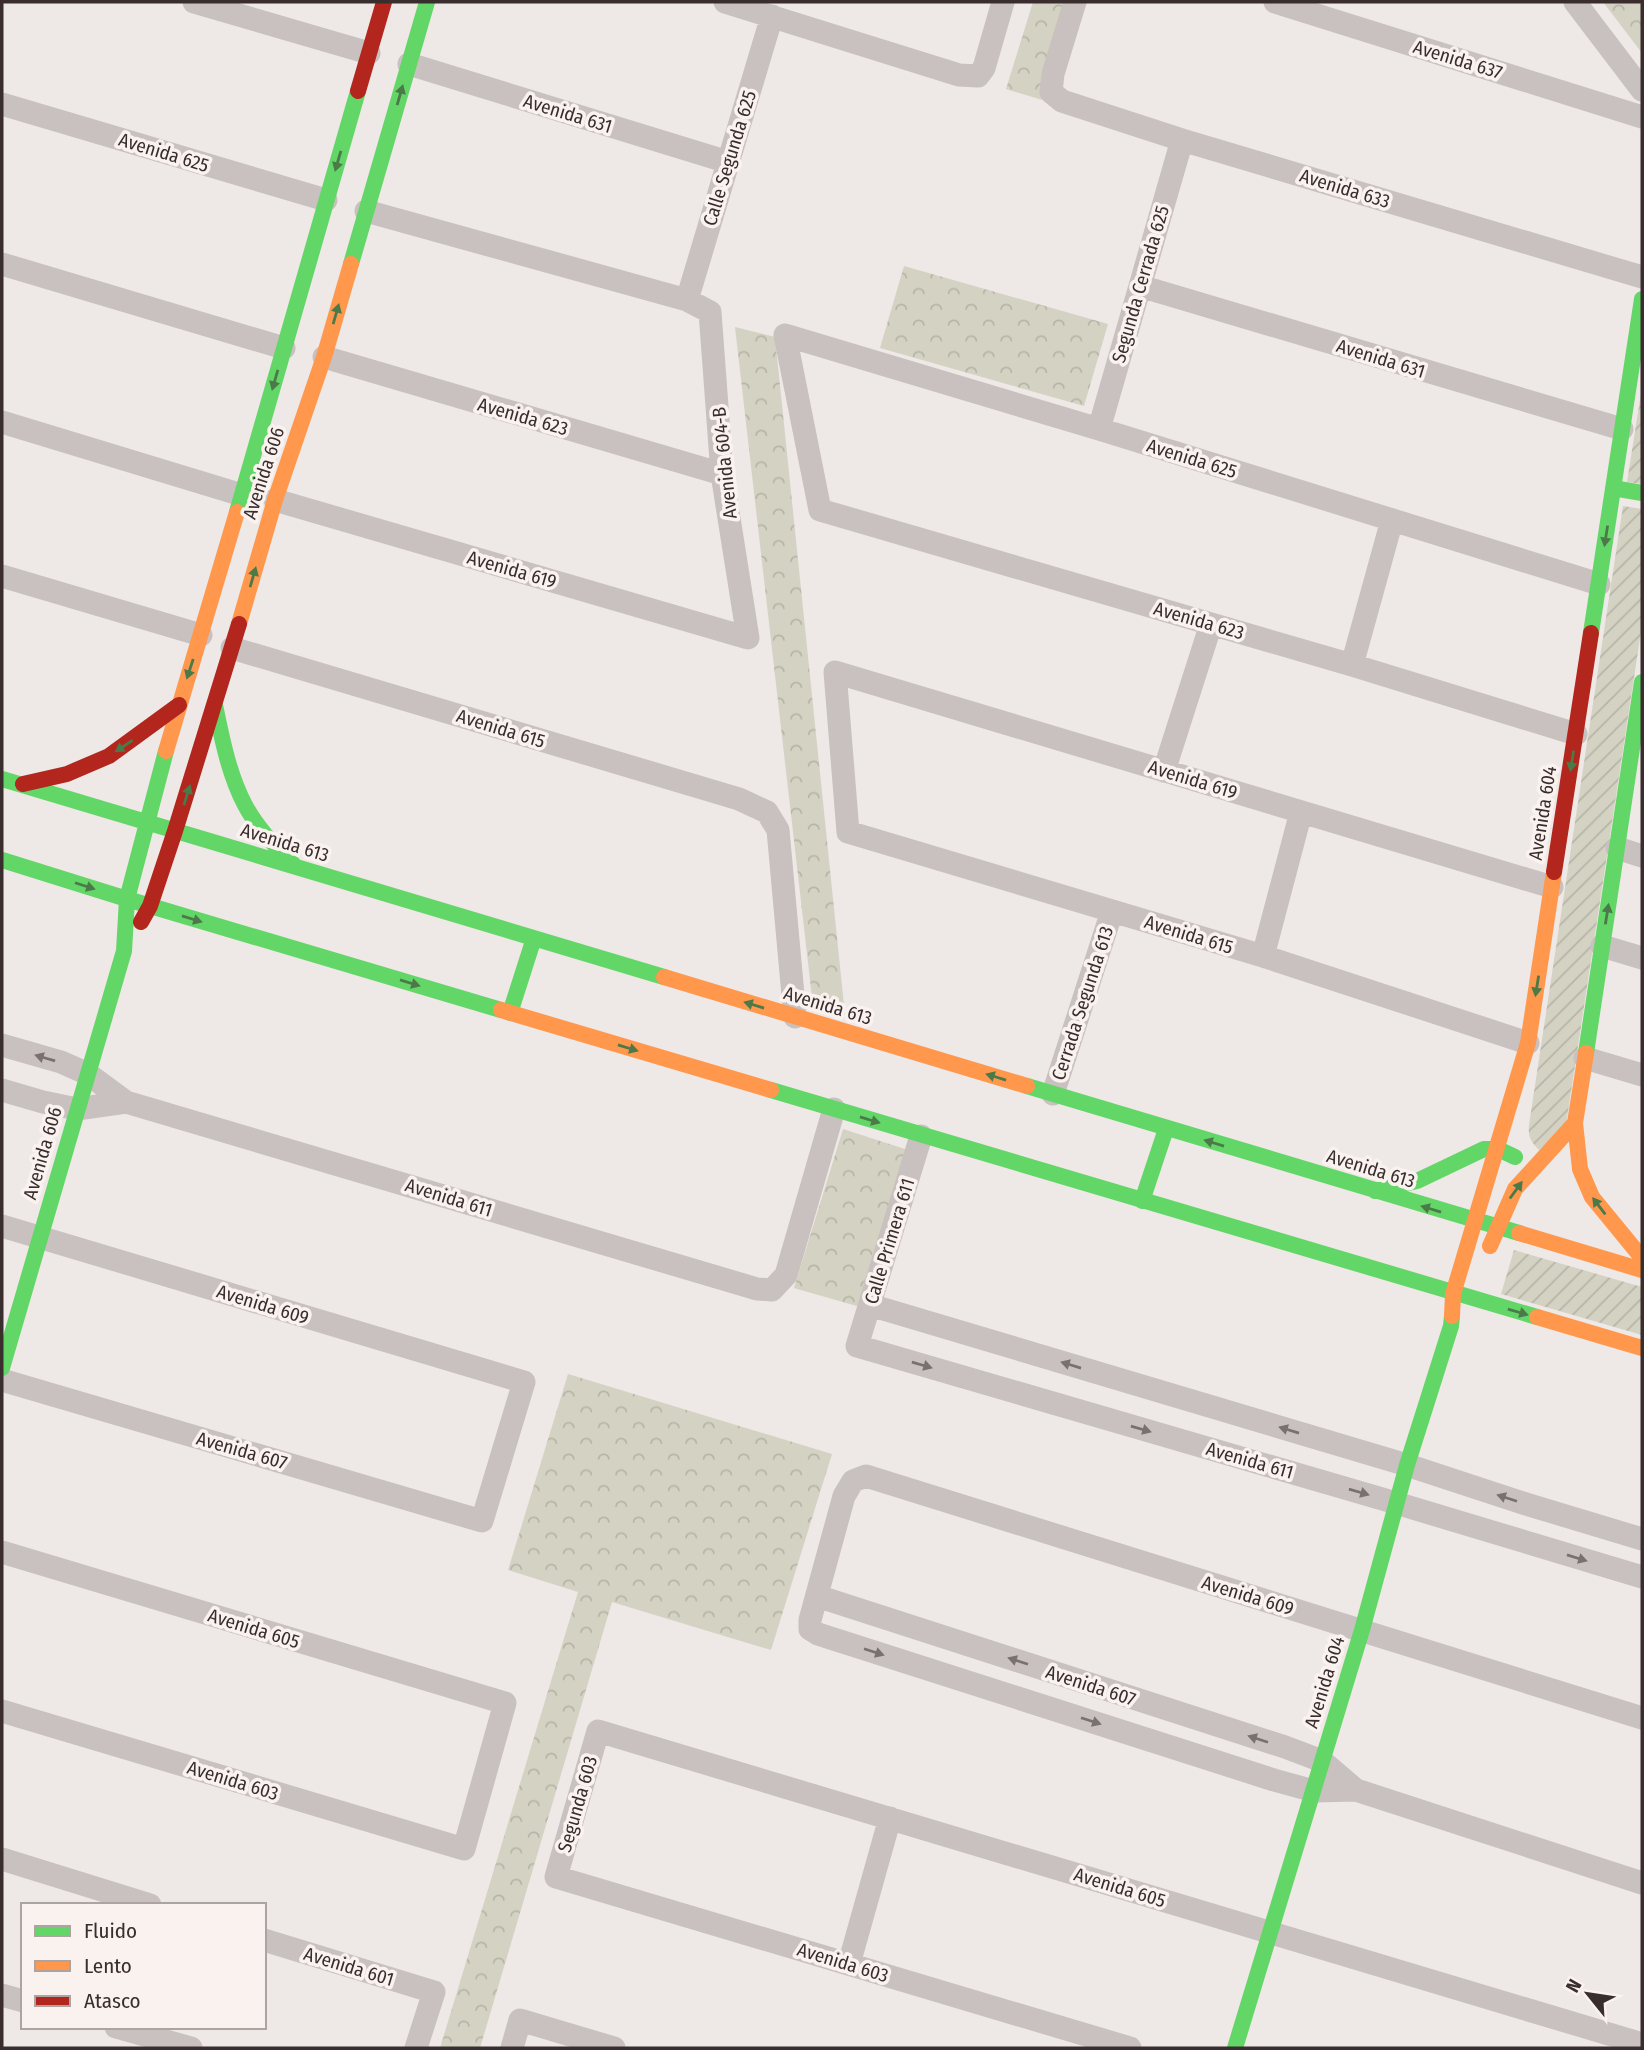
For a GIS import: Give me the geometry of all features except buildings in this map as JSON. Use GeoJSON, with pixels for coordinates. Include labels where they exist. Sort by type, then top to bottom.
{"type":"FeatureCollection","features":[{"type":"Feature","properties":{"kind":"street"},"geometry":{"type":"LineString","coordinates":[[194,2],[369,53]]}},
{"type":"Feature","properties":{"kind":"street","name":"Avenida 606"},"geometry":{"type":"LineString","coordinates":[[2,1368],[124,951],[127,899],[146,823],[188,735],[215,703],[275,500],[324,357],[366,211],[371,121],[369,53],[384,2]]}},
{"type":"Feature","properties":{"kind":"street","name":"Avenida 606"},"geometry":{"type":"LineString","coordinates":[[124,951],[150,906],[175,831],[188,735],[179,705],[326,201],[371,121],[409,64],[428,2]]}},
{"type":"Feature","properties":{"kind":"street"},"geometry":{"type":"LineString","coordinates":[[724,2],[959,75],[978,76],[984,68],[1003,2]]}},
{"type":"Feature","properties":{"kind":"street","name":"Avenida 633"},"geometry":{"type":"LineString","coordinates":[[1075,2],[1053,74],[1051,92],[1062,101],[1642,277]]}},
{"type":"Feature","properties":{"kind":"street","name":"Avenida 637"},"geometry":{"type":"LineString","coordinates":[[1275,2],[1642,117]]}},
{"type":"Feature","properties":{"kind":"street"},"geometry":{"type":"LineString","coordinates":[[1575,2],[1642,90]]}},
{"type":"Feature","properties":{"kind":"street","name":"Calle Segunda 625"},"geometry":{"type":"LineString","coordinates":[[687,300],[772,16]]}},
{"type":"Feature","properties":{"kind":"street","name":"Avenida 631"},"geometry":{"type":"LineString","coordinates":[[409,64],[728,162]]}},
{"type":"Feature","properties":{"kind":"street","name":"Avenida 625"},"geometry":{"type":"LineString","coordinates":[[2,104],[326,201]]}},
{"type":"Feature","properties":{"kind":"street","name":"Segunda Cerrada 625"},"geometry":{"type":"LineString","coordinates":[[1099,429],[1182,139]]}},
{"type":"Feature","properties":{"kind":"street"},"geometry":{"type":"LineString","coordinates":[[366,211],[687,300]]}},
{"type":"Feature","properties":{"kind":"street"},"geometry":{"type":"LineString","coordinates":[[2,264],[284,348]]}},
{"type":"Feature","properties":{"kind":"street","name":"Avenida 631"},"geometry":{"type":"LineString","coordinates":[[1140,286],[1622,429]]}},
{"type":"Feature","properties":{"kind":"street","name":"Avenida 604"},"geometry":{"type":"LineString","coordinates":[[1235,2048],[1362,1630],[1407,1465],[1451,1326],[1453,1294],[1528,1043],[1642,299]]}},
{"type":"Feature","properties":{"kind":"street","name":"Avenida 604-B"},"geometry":{"type":"LineString","coordinates":[[687,300],[710,312],[722,474],[748,638]]}},
{"type":"Feature","properties":{"kind":"street","name":"Avenida 625"},"geometry":{"type":"LineString","coordinates":[[820,510],[785,335],[1599,584]]}},
{"type":"Feature","properties":{"kind":"street","name":"Avenida 623"},"geometry":{"type":"LineString","coordinates":[[324,357],[722,474]]}},
{"type":"Feature","properties":{"kind":"street"},"geometry":{"type":"LineString","coordinates":[[2,422],[242,495]]}},
{"type":"Feature","properties":{"kind":"street"},"geometry":{"type":"LineString","coordinates":[[1613,488],[1642,493]]}},
{"type":"Feature","properties":{"kind":"street","name":"Avenida 619"},"geometry":{"type":"LineString","coordinates":[[275,500],[748,638]]}},
{"type":"Feature","properties":{"kind":"street","name":"Avenida 623"},"geometry":{"type":"LineString","coordinates":[[820,510],[1352,665],[1576,734]]}},
{"type":"Feature","properties":{"kind":"street"},"geometry":{"type":"LineString","coordinates":[[1352,665],[1392,520]]}},
{"type":"Feature","properties":{"kind":"street"},"geometry":{"type":"LineString","coordinates":[[2,576],[201,635]]}},
{"type":"Feature","properties":{"kind":"street"},"geometry":{"type":"LineString","coordinates":[[1164,771],[1211,624]]}},
{"type":"Feature","properties":{"kind":"street","name":"Avenida 615"},"geometry":{"type":"LineString","coordinates":[[232,648],[739,799],[767,812],[779,830],[795,1017]]}},
{"type":"Feature","properties":{"kind":"street","name":"Avenida 619"},"geometry":{"type":"LineString","coordinates":[[848,832],[835,672],[1552,887]]}},
{"type":"Feature","properties":{"kind":"street"},"geometry":{"type":"LineString","coordinates":[[1642,682],[1637,749],[1617,848],[1575,1123],[1580,1170],[1592,1197],[1642,1258]]}},
{"type":"Feature","properties":{"kind":"street"},"geometry":{"type":"LineString","coordinates":[[215,703],[233,777],[246,805],[267,836],[295,866]]}},
{"type":"Feature","properties":{"kind":"street"},"geometry":{"type":"LineString","coordinates":[[23,785],[67,774],[109,756],[179,705]]}},
{"type":"Feature","properties":{"kind":"street","name":"Avenida 613"},"geometry":{"type":"LineString","coordinates":[[2,779],[1642,1270]]}},
{"type":"Feature","properties":{"kind":"street"},"geometry":{"type":"LineString","coordinates":[[1263,956],[1301,812]]}},
{"type":"Feature","properties":{"kind":"street","name":"Avenida 615"},"geometry":{"type":"LineString","coordinates":[[848,832],[1263,956],[1528,1043]]}},
{"type":"Feature","properties":{"kind":"street"},"geometry":{"type":"LineString","coordinates":[[1617,848],[1642,856]]}},
{"type":"Feature","properties":{"kind":"street"},"geometry":{"type":"LineString","coordinates":[[2,860],[921,1136],[1642,1348]]}},
{"type":"Feature","properties":{"kind":"street","name":"Cerrada Segunda 613"},"geometry":{"type":"LineString","coordinates":[[1053,1094],[1112,911]]}},
{"type":"Feature","properties":{"kind":"street"},"geometry":{"type":"LineString","coordinates":[[510,1013],[534,938]]}},
{"type":"Feature","properties":{"kind":"street"},"geometry":{"type":"LineString","coordinates":[[1602,946],[1642,958]]}},
{"type":"Feature","properties":{"kind":"street","name":"Avenida 611"},"geometry":{"type":"LineString","coordinates":[[2,1045],[61,1062],[88,1074],[126,1102],[757,1289],[772,1290],[786,1275],[834,1110]]}},
{"type":"Feature","properties":{"kind":"street"},"geometry":{"type":"LineString","coordinates":[[1585,1058],[1642,1075]]}},
{"type":"Feature","properties":{"kind":"street","name":"Avenida 611"},"geometry":{"type":"LineString","coordinates":[[2,1090],[77,1109],[126,1102]]}},
{"type":"Feature","properties":{"kind":"street"},"geometry":{"type":"LineString","coordinates":[[1485,1260],[1515,1189],[1575,1123]]}},
{"type":"Feature","properties":{"kind":"street"},"geometry":{"type":"LineString","coordinates":[[1142,1201],[1166,1129]]}},
{"type":"Feature","properties":{"kind":"street","name":"Calle Primera 611"},"geometry":{"type":"LineString","coordinates":[[857,1346],[921,1136]]}},
{"type":"Feature","properties":{"kind":"street"},"geometry":{"type":"LineString","coordinates":[[1375,1191],[1416,1181],[1484,1149],[1498,1149],[1534,1168]]}},
{"type":"Feature","properties":{"kind":"street","name":"Avenida 609"},"geometry":{"type":"LineString","coordinates":[[2,1226],[524,1382],[482,1521]]}},
{"type":"Feature","properties":{"kind":"street","name":"Avenida 604"},"geometry":{"type":"LineString","coordinates":[[1451,1326],[1472,1298],[1478,1281]]}},
{"type":"Feature","properties":{"kind":"street","name":"Avenida 611"},"geometry":{"type":"LineString","coordinates":[[870,1305],[1407,1465],[1642,1539]]}},
{"type":"Feature","properties":{"kind":"street","name":"Avenida 611"},"geometry":{"type":"LineString","coordinates":[[857,1346],[1642,1577]]}},
{"type":"Feature","properties":{"kind":"street","name":"Avenida 607"},"geometry":{"type":"LineString","coordinates":[[2,1380],[482,1521]]}},
{"type":"Feature","properties":{"kind":"street","name":"Avenida 609"},"geometry":{"type":"LineString","coordinates":[[817,1596],[844,1496],[853,1481],[866,1476],[1642,1718]]}},
{"type":"Feature","properties":{"kind":"street","name":"Avenida 605"},"geometry":{"type":"LineString","coordinates":[[2,1552],[505,1703],[464,1849]]}},
{"type":"Feature","properties":{"kind":"street","name":"Avenida 607"},"geometry":{"type":"LineString","coordinates":[[1356,1790],[1322,1761],[1285,1747],[817,1596],[810,1629],[818,1634],[1314,1791],[1356,1790],[1642,1883]]}},
{"type":"Feature","properties":{"kind":"street","name":"Avenida 603"},"geometry":{"type":"LineString","coordinates":[[2,1711],[464,1849]]}},
{"type":"Feature","properties":{"kind":"street","name":"Avenida 605"},"geometry":{"type":"LineString","coordinates":[[598,1731],[1642,2044]]}},
{"type":"Feature","properties":{"kind":"street","name":"Segunda 603"},"geometry":{"type":"LineString","coordinates":[[556,1877],[598,1731]]}},
{"type":"Feature","properties":{"kind":"street"},"geometry":{"type":"LineString","coordinates":[[849,1964],[890,1818]]}},
{"type":"Feature","properties":{"kind":"street"},"geometry":{"type":"LineString","coordinates":[[2,1859],[144,1903]]}},
{"type":"Feature","properties":{"kind":"street","name":"Avenida 603"},"geometry":{"type":"LineString","coordinates":[[556,1877],[1130,2048]]}},
{"type":"Feature","properties":{"kind":"street","name":"Avenida 601"},"geometry":{"type":"LineString","coordinates":[[266,1941],[434,1992],[416,2048]]}},
{"type":"Feature","properties":{"kind":"street"},"geometry":{"type":"LineString","coordinates":[[2,1996],[21,2001]]}},
{"type":"Feature","properties":{"kind":"street"},"geometry":{"type":"LineString","coordinates":[[512,2048],[520,2020],[614,2048]]}},
{"type":"Feature","properties":{"kind":"street"},"geometry":{"type":"LineString","coordinates":[[123,2029],[191,2048]]}},
{"type":"Feature","properties":{"kind":"green space"},"geometry":{"type":"Polygon","coordinates":[[[1033,2],[1071,2],[1042,100],[1006,89],[1033,2]]]}},
{"type":"Feature","properties":{"kind":"green space"},"geometry":{"type":"Polygon","coordinates":[[[1603,2],[1642,2],[1642,53],[1603,2]]]}},
{"type":"Feature","properties":{"kind":"green space"},"geometry":{"type":"Polygon","coordinates":[[[904,266],[1108,324],[1084,406],[880,348],[904,266]]]}},
{"type":"Feature","properties":{"kind":"green space"},"geometry":{"type":"Polygon","coordinates":[[[735,327],[775,337],[845,1015],[813,1006],[735,327]]]}},
{"type":"Feature","properties":{"kind":"green space"},"geometry":{"type":"Polygon","coordinates":[[[1642,387],[1642,484],[1627,482],[1642,387]]]}},
{"type":"Feature","properties":{"kind":"green space"},"geometry":{"type":"Polygon","coordinates":[[[1623,506],[1642,509],[1642,625],[1566,1125],[1539,1150],[1530,1138],[1529,1125],[1623,506]]]}},
{"type":"Feature","properties":{"kind":"green space"},"geometry":{"type":"Polygon","coordinates":[[[843,1129],[908,1150],[860,1307],[794,1288],[843,1129]]]}},
{"type":"Feature","properties":{"kind":"green space"},"geometry":{"type":"Polygon","coordinates":[[[1514,1250],[1642,1287],[1642,1335],[1501,1294],[1514,1250]]]}},
{"type":"Feature","properties":{"kind":"green space"},"geometry":{"type":"Polygon","coordinates":[[[568,1374],[832,1454],[771,1650],[612,1602],[480,2048],[440,2048],[578,1592],[508,1570],[568,1374]]]}},
{"type":"Feature","properties":{"kind":"traffic: fast"},"geometry":{"type":"LineString","coordinates":[[351,264],[427,2]]}},
{"type":"Feature","properties":{"kind":"traffic: fast"},"geometry":{"type":"LineString","coordinates":[[237,512],[358,91]]}},
{"type":"Feature","properties":{"kind":"traffic: fast"},"geometry":{"type":"LineString","coordinates":[[1591,633],[1642,299]]}},
{"type":"Feature","properties":{"kind":"traffic: fast"},"geometry":{"type":"LineString","coordinates":[[1613,488],[1642,493]]}},
{"type":"Feature","properties":{"kind":"traffic: fast"},"geometry":{"type":"LineString","coordinates":[[1586,1053],[1642,682]]}},
{"type":"Feature","properties":{"kind":"traffic: fast"},"geometry":{"type":"LineString","coordinates":[[215,705],[223,744],[239,793],[261,829],[294,865]]}},
{"type":"Feature","properties":{"kind":"traffic: fast"},"geometry":{"type":"LineString","coordinates":[[2,1368],[124,951],[127,899],[166,751]]}},
{"type":"Feature","properties":{"kind":"traffic: fast"},"geometry":{"type":"LineString","coordinates":[[2,779],[664,977]]}},
{"type":"Feature","properties":{"kind":"traffic: fast"},"geometry":{"type":"LineString","coordinates":[[2,860],[501,1010]]}},
{"type":"Feature","properties":{"kind":"traffic: fast"},"geometry":{"type":"LineString","coordinates":[[510,1013],[534,938]]}},
{"type":"Feature","properties":{"kind":"traffic: fast"},"geometry":{"type":"LineString","coordinates":[[1027,1086],[1519,1233]]}},
{"type":"Feature","properties":{"kind":"traffic: fast"},"geometry":{"type":"LineString","coordinates":[[771,1090],[1537,1317]]}},
{"type":"Feature","properties":{"kind":"traffic: fast"},"geometry":{"type":"LineString","coordinates":[[1142,1201],[1166,1129]]}},
{"type":"Feature","properties":{"kind":"traffic: fast"},"geometry":{"type":"LineString","coordinates":[[1375,1191],[1417,1181],[1484,1149],[1498,1149],[1515,1157]]}},
{"type":"Feature","properties":{"kind":"traffic: fast"},"geometry":{"type":"LineString","coordinates":[[1235,2048],[1362,1630],[1407,1465],[1452,1316]]}},
{"type":"Feature","properties":{"kind":"traffic: slow"},"geometry":{"type":"LineString","coordinates":[[239,624],[275,500],[324,357],[351,264]]}},
{"type":"Feature","properties":{"kind":"traffic: slow"},"geometry":{"type":"LineString","coordinates":[[166,751],[237,512]]}},
{"type":"Feature","properties":{"kind":"traffic: slow"},"geometry":{"type":"LineString","coordinates":[[1452,1316],[1453,1294],[1528,1043],[1554,872]]}},
{"type":"Feature","properties":{"kind":"traffic: slow"},"geometry":{"type":"LineString","coordinates":[[664,977],[1027,1086]]}},
{"type":"Feature","properties":{"kind":"traffic: slow"},"geometry":{"type":"LineString","coordinates":[[501,1010],[771,1090]]}},
{"type":"Feature","properties":{"kind":"traffic: slow"},"geometry":{"type":"LineString","coordinates":[[1490,1246],[1515,1189],[1575,1123],[1586,1053]]}},
{"type":"Feature","properties":{"kind":"traffic: slow"},"geometry":{"type":"LineString","coordinates":[[1575,1123],[1580,1169],[1592,1197],[1642,1258]]}},
{"type":"Feature","properties":{"kind":"traffic: slow"},"geometry":{"type":"LineString","coordinates":[[1519,1233],[1642,1270]]}},
{"type":"Feature","properties":{"kind":"traffic: slow"},"geometry":{"type":"LineString","coordinates":[[1537,1317],[1642,1348]]}},
{"type":"Feature","properties":{"kind":"traffic: jam"},"geometry":{"type":"LineString","coordinates":[[358,91],[384,2]]}},
{"type":"Feature","properties":{"kind":"traffic: jam"},"geometry":{"type":"LineString","coordinates":[[141,922],[150,906],[175,831],[239,624]]}},
{"type":"Feature","properties":{"kind":"traffic: jam"},"geometry":{"type":"LineString","coordinates":[[1554,872],[1591,633]]}},
{"type":"Feature","properties":{"kind":"traffic: jam"},"geometry":{"type":"LineString","coordinates":[[23,784],[67,774],[109,756],[179,705]]}}]}
